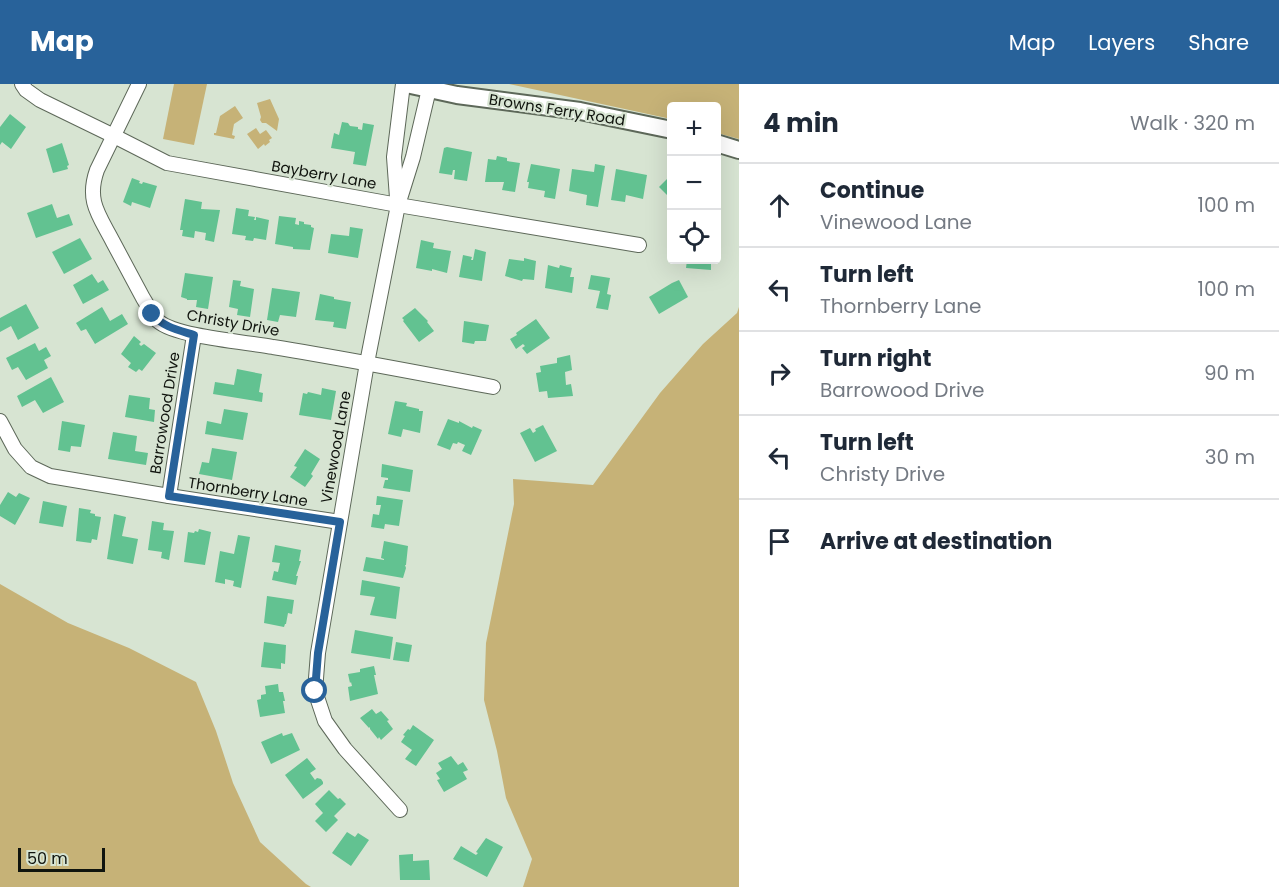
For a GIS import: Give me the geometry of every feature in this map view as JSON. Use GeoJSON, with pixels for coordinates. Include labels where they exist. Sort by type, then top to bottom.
{"type":"FeatureCollection","features":[{"type":"Feature","properties":{"kind":"street","name":"Bayberry Lane"},"geometry":{"type":"LineString","coordinates":[[22,84],[26,90],[40,100],[167,163],[398,205],[639,245]]}},
{"type":"Feature","properties":{"kind":"street","name":"Christy Drive"},"geometry":{"type":"LineString","coordinates":[[139,84],[97,170],[92,193],[95,206],[152,314],[158,321],[194,335],[272,346],[493,387]]}},
{"type":"Feature","properties":{"kind":"street","name":"Browns Ferry Road"},"geometry":{"type":"LineString","coordinates":[[405,84],[457,95],[580,111],[667,129]]}},
{"type":"Feature","properties":{"kind":"street","name":"Vinewood Lane"},"geometry":{"type":"LineString","coordinates":[[398,205],[394,157],[405,84]]}},
{"type":"Feature","properties":{"kind":"street","name":"Vinewood Lane"},"geometry":{"type":"LineString","coordinates":[[400,810],[345,749],[325,721],[315,691],[318,653],[367,363],[398,205],[413,157],[429,89]]}},
{"type":"Feature","properties":{"kind":"street"},"geometry":{"type":"LineString","coordinates":[[721,144],[739,150]]}},
{"type":"Feature","properties":{"kind":"street","name":"Barrowood Drive"},"geometry":{"type":"LineString","coordinates":[[169,496],[194,335]]}},
{"type":"Feature","properties":{"kind":"street","name":"Thornberry Lane"},"geometry":{"type":"LineString","coordinates":[[0,420],[15,449],[31,467],[50,476],[340,522]]}},
{"type":"Feature","properties":{"kind":"shaded area"},"geometry":{"type":"Polygon","coordinates":[[[174,84],[207,84],[194,145],[163,139],[174,84]]]}},
{"type":"Feature","properties":{"kind":"shaded area"},"geometry":{"type":"Polygon","coordinates":[[[509,84],[739,84],[739,139],[721,134],[721,102],[667,102],[667,118],[509,84]]]}},
{"type":"Feature","properties":{"kind":"shaded area"},"geometry":{"type":"Polygon","coordinates":[[[270,99],[279,119],[277,131],[260,120],[257,103],[270,99]]]}},
{"type":"Feature","properties":{"kind":"shaded area"},"geometry":{"type":"Polygon","coordinates":[[[235,106],[243,118],[234,124],[232,135],[235,136],[234,139],[214,135],[220,116],[235,106]]]}},
{"type":"Feature","properties":{"kind":"shaded area"},"geometry":{"type":"Polygon","coordinates":[[[256,128],[260,134],[266,130],[272,138],[265,146],[264,144],[258,149],[247,134],[256,128]]]}},
{"type":"Feature","properties":{"kind":"shaded area"},"geometry":{"type":"Polygon","coordinates":[[[739,307],[739,887],[523,887],[532,859],[506,798],[484,700],[486,643],[514,504],[513,479],[593,485],[660,393],[703,344],[737,313],[739,307]]]}},
{"type":"Feature","properties":{"kind":"shaded area"},"geometry":{"type":"Polygon","coordinates":[[[0,584],[68,623],[129,648],[196,682],[216,731],[233,783],[260,842],[311,887],[0,887],[0,584]]]}},
{"type":"Feature","properties":{"kind":"building"},"geometry":{"type":"Polygon","coordinates":[[[10,114],[26,127],[11,149],[2,142],[0,145],[0,127],[10,114]]]}},
{"type":"Feature","properties":{"kind":"building"},"geometry":{"type":"Polygon","coordinates":[[[342,122],[362,130],[363,123],[374,125],[366,166],[353,164],[355,152],[331,148],[334,133],[339,135],[342,122]]]}},
{"type":"Feature","properties":{"kind":"building"},"geometry":{"type":"Polygon","coordinates":[[[62,143],[69,165],[68,169],[53,173],[46,149],[62,143]]]}},
{"type":"Feature","properties":{"kind":"building"},"geometry":{"type":"Polygon","coordinates":[[[444,148],[472,152],[467,181],[454,179],[455,170],[452,175],[439,173],[444,148]]]}},
{"type":"Feature","properties":{"kind":"building"},"geometry":{"type":"Polygon","coordinates":[[[497,156],[507,158],[507,161],[520,163],[515,192],[502,190],[504,182],[485,182],[488,159],[496,160],[497,156]]]}},
{"type":"Feature","properties":{"kind":"building"},"geometry":{"type":"Polygon","coordinates":[[[531,164],[560,169],[555,199],[544,197],[545,191],[528,188],[531,164]]]}},
{"type":"Feature","properties":{"kind":"building"},"geometry":{"type":"Polygon","coordinates":[[[595,164],[605,166],[598,207],[586,205],[587,195],[569,191],[572,169],[594,172],[595,164]]]}},
{"type":"Feature","properties":{"kind":"building"},"geometry":{"type":"Polygon","coordinates":[[[616,169],[647,175],[643,199],[626,195],[625,202],[611,200],[616,169]]]}},
{"type":"Feature","properties":{"kind":"building"},"geometry":{"type":"Polygon","coordinates":[[[132,178],[142,184],[143,182],[157,186],[150,208],[132,202],[131,206],[123,202],[132,178]]]}},
{"type":"Feature","properties":{"kind":"building"},"geometry":{"type":"Polygon","coordinates":[[[667,179],[667,195],[659,187],[667,179]]]}},
{"type":"Feature","properties":{"kind":"building"},"geometry":{"type":"Polygon","coordinates":[[[185,199],[202,202],[201,209],[220,210],[214,242],[205,240],[206,233],[195,231],[194,238],[182,236],[183,230],[180,230],[185,199]]]}},
{"type":"Feature","properties":{"kind":"building"},"geometry":{"type":"Polygon","coordinates":[[[52,204],[57,218],[69,214],[73,225],[36,238],[27,213],[52,204]]]}},
{"type":"Feature","properties":{"kind":"building"},"geometry":{"type":"Polygon","coordinates":[[[236,208],[249,210],[248,216],[255,217],[254,220],[256,217],[269,220],[266,240],[254,238],[253,241],[245,240],[246,236],[232,234],[236,208]]]}},
{"type":"Feature","properties":{"kind":"building"},"geometry":{"type":"Polygon","coordinates":[[[279,216],[296,218],[295,224],[299,225],[299,221],[304,222],[314,228],[310,250],[293,249],[293,247],[275,244],[279,216]]]}},
{"type":"Feature","properties":{"kind":"building"},"geometry":{"type":"Polygon","coordinates":[[[350,227],[363,229],[358,258],[328,253],[331,234],[349,236],[350,227]]]}},
{"type":"Feature","properties":{"kind":"building"},"geometry":{"type":"Polygon","coordinates":[[[80,238],[92,259],[64,274],[52,252],[80,238]]]}},
{"type":"Feature","properties":{"kind":"building"},"geometry":{"type":"Polygon","coordinates":[[[421,240],[434,243],[433,248],[451,251],[447,273],[416,268],[421,240]]]}},
{"type":"Feature","properties":{"kind":"building"},"geometry":{"type":"Polygon","coordinates":[[[475,249],[486,252],[482,281],[459,277],[463,255],[472,257],[471,260],[473,260],[475,249]]]}},
{"type":"Feature","properties":{"kind":"building"},"geometry":{"type":"Polygon","coordinates":[[[524,258],[536,261],[534,280],[523,279],[522,281],[505,276],[509,259],[524,261],[524,258]]]}},
{"type":"Feature","properties":{"kind":"building"},"geometry":{"type":"Polygon","coordinates":[[[686,264],[711,264],[711,270],[686,268],[686,264]]]}},
{"type":"Feature","properties":{"kind":"building"},"geometry":{"type":"Polygon","coordinates":[[[548,265],[572,268],[570,277],[574,277],[572,293],[545,288],[548,265]]]}},
{"type":"Feature","properties":{"kind":"building"},"geometry":{"type":"Polygon","coordinates":[[[185,273],[213,277],[208,309],[196,307],[197,300],[187,300],[181,297],[185,273]]]}},
{"type":"Feature","properties":{"kind":"building"},"geometry":{"type":"Polygon","coordinates":[[[92,274],[98,283],[103,280],[109,290],[83,304],[73,285],[92,274]]]}},
{"type":"Feature","properties":{"kind":"building"},"geometry":{"type":"Polygon","coordinates":[[[591,275],[610,278],[607,294],[611,295],[608,310],[596,308],[600,291],[588,289],[591,275]]]}},
{"type":"Feature","properties":{"kind":"building"},"geometry":{"type":"Polygon","coordinates":[[[233,280],[241,281],[240,286],[254,289],[250,317],[237,315],[238,309],[229,307],[233,280]]]}},
{"type":"Feature","properties":{"kind":"building"},"geometry":{"type":"Polygon","coordinates":[[[679,280],[688,297],[659,314],[649,297],[679,280]]]}},
{"type":"Feature","properties":{"kind":"building"},"geometry":{"type":"Polygon","coordinates":[[[272,288],[300,292],[296,317],[280,315],[278,322],[267,320],[272,288]]]}},
{"type":"Feature","properties":{"kind":"building"},"geometry":{"type":"Polygon","coordinates":[[[320,294],[351,302],[346,329],[333,327],[334,322],[315,320],[320,294]]]}},
{"type":"Feature","properties":{"kind":"building"},"geometry":{"type":"Polygon","coordinates":[[[26,304],[39,328],[18,340],[11,326],[0,332],[0,318],[26,304]]]}},
{"type":"Feature","properties":{"kind":"building"},"geometry":{"type":"Polygon","coordinates":[[[102,307],[110,321],[122,314],[128,324],[95,344],[86,329],[81,331],[76,323],[102,307]]]}},
{"type":"Feature","properties":{"kind":"building"},"geometry":{"type":"Polygon","coordinates":[[[415,308],[434,331],[419,342],[402,318],[415,308]]]}},
{"type":"Feature","properties":{"kind":"building"},"geometry":{"type":"Polygon","coordinates":[[[536,319],[550,338],[527,354],[522,348],[525,346],[523,344],[516,349],[510,339],[536,319]]]}},
{"type":"Feature","properties":{"kind":"building"},"geometry":{"type":"Polygon","coordinates":[[[464,321],[489,325],[486,341],[475,341],[474,344],[462,342],[464,321]]]}},
{"type":"Feature","properties":{"kind":"building"},"geometry":{"type":"Polygon","coordinates":[[[134,336],[141,342],[139,344],[141,346],[144,344],[156,353],[142,371],[139,369],[136,372],[128,367],[131,363],[121,354],[134,336]]]}},
{"type":"Feature","properties":{"kind":"building"},"geometry":{"type":"Polygon","coordinates":[[[35,343],[39,351],[46,347],[51,356],[44,360],[48,368],[26,380],[18,367],[12,370],[6,358],[35,343]]]}},
{"type":"Feature","properties":{"kind":"building"},"geometry":{"type":"Polygon","coordinates":[[[570,355],[572,370],[565,372],[566,385],[571,384],[573,396],[548,398],[547,391],[539,392],[536,373],[541,372],[540,366],[557,363],[557,358],[570,355]]]}},
{"type":"Feature","properties":{"kind":"building"},"geometry":{"type":"Polygon","coordinates":[[[237,369],[262,374],[259,392],[263,393],[262,402],[213,394],[215,382],[234,385],[237,369]]]}},
{"type":"Feature","properties":{"kind":"building"},"geometry":{"type":"Polygon","coordinates":[[[51,377],[64,402],[43,413],[35,400],[22,407],[17,396],[51,377]]]}},
{"type":"Feature","properties":{"kind":"building"},"geometry":{"type":"Polygon","coordinates":[[[322,388],[336,391],[331,420],[299,415],[303,393],[321,395],[322,388]]]}},
{"type":"Feature","properties":{"kind":"building"},"geometry":{"type":"Polygon","coordinates":[[[129,395],[150,398],[149,409],[155,410],[154,422],[125,417],[129,395]]]}},
{"type":"Feature","properties":{"kind":"building"},"geometry":{"type":"Polygon","coordinates":[[[395,401],[407,403],[406,406],[423,411],[420,433],[403,429],[401,437],[388,434],[395,401]]]}},
{"type":"Feature","properties":{"kind":"building"},"geometry":{"type":"Polygon","coordinates":[[[224,409],[248,413],[243,440],[205,434],[207,421],[221,424],[224,409]]]}},
{"type":"Feature","properties":{"kind":"building"},"geometry":{"type":"Polygon","coordinates":[[[448,419],[482,430],[471,455],[462,451],[465,445],[458,442],[453,443],[450,450],[437,445],[448,419]]]}},
{"type":"Feature","properties":{"kind":"building"},"geometry":{"type":"Polygon","coordinates":[[[62,421],[85,425],[81,447],[71,446],[70,452],[58,450],[62,421]]]}},
{"type":"Feature","properties":{"kind":"building"},"geometry":{"type":"Polygon","coordinates":[[[543,425],[557,451],[535,462],[520,433],[530,428],[533,433],[535,429],[543,425]]]}},
{"type":"Feature","properties":{"kind":"building"},"geometry":{"type":"Polygon","coordinates":[[[113,432],[137,436],[135,451],[148,453],[146,465],[108,459],[113,432]]]}},
{"type":"Feature","properties":{"kind":"building"},"geometry":{"type":"Polygon","coordinates":[[[212,448],[237,452],[232,480],[199,474],[202,462],[209,463],[212,448]]]}},
{"type":"Feature","properties":{"kind":"building"},"geometry":{"type":"Polygon","coordinates":[[[305,449],[320,459],[311,474],[313,476],[305,487],[290,477],[305,449]]]}},
{"type":"Feature","properties":{"kind":"building"},"geometry":{"type":"Polygon","coordinates":[[[382,464],[413,470],[410,492],[383,488],[388,478],[381,477],[382,464]]]}},
{"type":"Feature","properties":{"kind":"building"},"geometry":{"type":"Polygon","coordinates":[[[8,492],[16,497],[19,493],[30,498],[15,525],[0,516],[0,505],[8,492]]]}},
{"type":"Feature","properties":{"kind":"building"},"geometry":{"type":"Polygon","coordinates":[[[377,496],[403,500],[399,526],[385,524],[384,529],[371,527],[373,514],[379,515],[381,505],[376,505],[377,496]]]}},
{"type":"Feature","properties":{"kind":"building"},"geometry":{"type":"Polygon","coordinates":[[[43,501],[67,506],[63,527],[39,523],[43,501]]]}},
{"type":"Feature","properties":{"kind":"building"},"geometry":{"type":"Polygon","coordinates":[[[79,508],[91,510],[90,513],[101,517],[97,540],[92,539],[91,543],[76,541],[79,508]]]}},
{"type":"Feature","properties":{"kind":"building"},"geometry":{"type":"Polygon","coordinates":[[[114,514],[126,517],[122,536],[138,539],[133,564],[107,559],[114,514]]]}},
{"type":"Feature","properties":{"kind":"building"},"geometry":{"type":"Polygon","coordinates":[[[152,521],[164,523],[163,530],[174,531],[169,560],[161,558],[162,552],[148,550],[152,521]]]}},
{"type":"Feature","properties":{"kind":"building"},"geometry":{"type":"Polygon","coordinates":[[[199,529],[211,532],[205,565],[184,562],[188,532],[198,532],[199,529]]]}},
{"type":"Feature","properties":{"kind":"building"},"geometry":{"type":"Polygon","coordinates":[[[238,535],[250,537],[241,588],[233,586],[234,581],[225,579],[225,584],[215,582],[220,551],[234,554],[238,535]]]}},
{"type":"Feature","properties":{"kind":"building"},"geometry":{"type":"Polygon","coordinates":[[[384,541],[408,546],[403,578],[363,571],[366,557],[384,560],[381,558],[384,541]]]}},
{"type":"Feature","properties":{"kind":"building"},"geometry":{"type":"Polygon","coordinates":[[[275,545],[301,550],[296,585],[272,580],[274,571],[278,572],[280,563],[272,562],[275,545]]]}},
{"type":"Feature","properties":{"kind":"building"},"geometry":{"type":"Polygon","coordinates":[[[362,580],[400,587],[396,619],[370,615],[375,597],[360,595],[362,580]]]}},
{"type":"Feature","properties":{"kind":"building"},"geometry":{"type":"Polygon","coordinates":[[[267,596],[294,600],[292,614],[288,613],[284,627],[264,623],[267,596]]]}},
{"type":"Feature","properties":{"kind":"building"},"geometry":{"type":"Polygon","coordinates":[[[355,630],[393,637],[390,659],[351,653],[355,630]]]}},
{"type":"Feature","properties":{"kind":"building"},"geometry":{"type":"Polygon","coordinates":[[[264,642],[286,645],[285,664],[281,663],[281,669],[261,667],[264,642]]]}},
{"type":"Feature","properties":{"kind":"building"},"geometry":{"type":"Polygon","coordinates":[[[396,642],[412,645],[409,662],[393,660],[396,642]]]}},
{"type":"Feature","properties":{"kind":"building"},"geometry":{"type":"Polygon","coordinates":[[[374,666],[378,694],[350,701],[348,687],[352,686],[348,674],[374,666]]]}},
{"type":"Feature","properties":{"kind":"building"},"geometry":{"type":"Polygon","coordinates":[[[278,684],[279,692],[283,692],[285,713],[260,717],[257,700],[261,699],[261,695],[266,694],[265,686],[278,684]]]}},
{"type":"Feature","properties":{"kind":"building"},"geometry":{"type":"Polygon","coordinates":[[[372,709],[376,714],[381,711],[393,729],[381,740],[360,718],[372,709]]]}},
{"type":"Feature","properties":{"kind":"building"},"geometry":{"type":"Polygon","coordinates":[[[413,725],[434,740],[416,766],[405,759],[412,750],[401,742],[405,736],[403,735],[413,725]]]}},
{"type":"Feature","properties":{"kind":"building"},"geometry":{"type":"Polygon","coordinates":[[[282,733],[283,736],[292,733],[300,750],[271,764],[261,742],[282,733]]]}},
{"type":"Feature","properties":{"kind":"building"},"geometry":{"type":"Polygon","coordinates":[[[451,756],[458,765],[463,762],[468,770],[463,772],[467,779],[444,792],[436,773],[442,769],[438,763],[451,756]]]}},
{"type":"Feature","properties":{"kind":"building"},"geometry":{"type":"Polygon","coordinates":[[[307,758],[316,769],[310,773],[315,780],[321,779],[323,784],[303,799],[285,775],[307,758]]]}},
{"type":"Feature","properties":{"kind":"building"},"geometry":{"type":"Polygon","coordinates":[[[329,790],[346,804],[334,816],[338,820],[326,832],[315,821],[323,813],[315,804],[329,790]]]}},
{"type":"Feature","properties":{"kind":"building"},"geometry":{"type":"Polygon","coordinates":[[[347,832],[355,837],[358,833],[369,840],[351,866],[332,853],[347,832]]]}},
{"type":"Feature","properties":{"kind":"building"},"geometry":{"type":"Polygon","coordinates":[[[486,838],[503,847],[487,877],[453,859],[461,846],[476,855],[486,838]]]}},
{"type":"Feature","properties":{"kind":"building"},"geometry":{"type":"Polygon","coordinates":[[[413,854],[413,861],[429,860],[430,880],[400,880],[399,855],[413,854]]]}},
{"type":"Feature","properties":{"kind":"route"},"geometry":{"type":"LineString","coordinates":[[152,314],[166,326],[194,335],[169,496],[340,522],[318,653],[315,691]]}}]}
